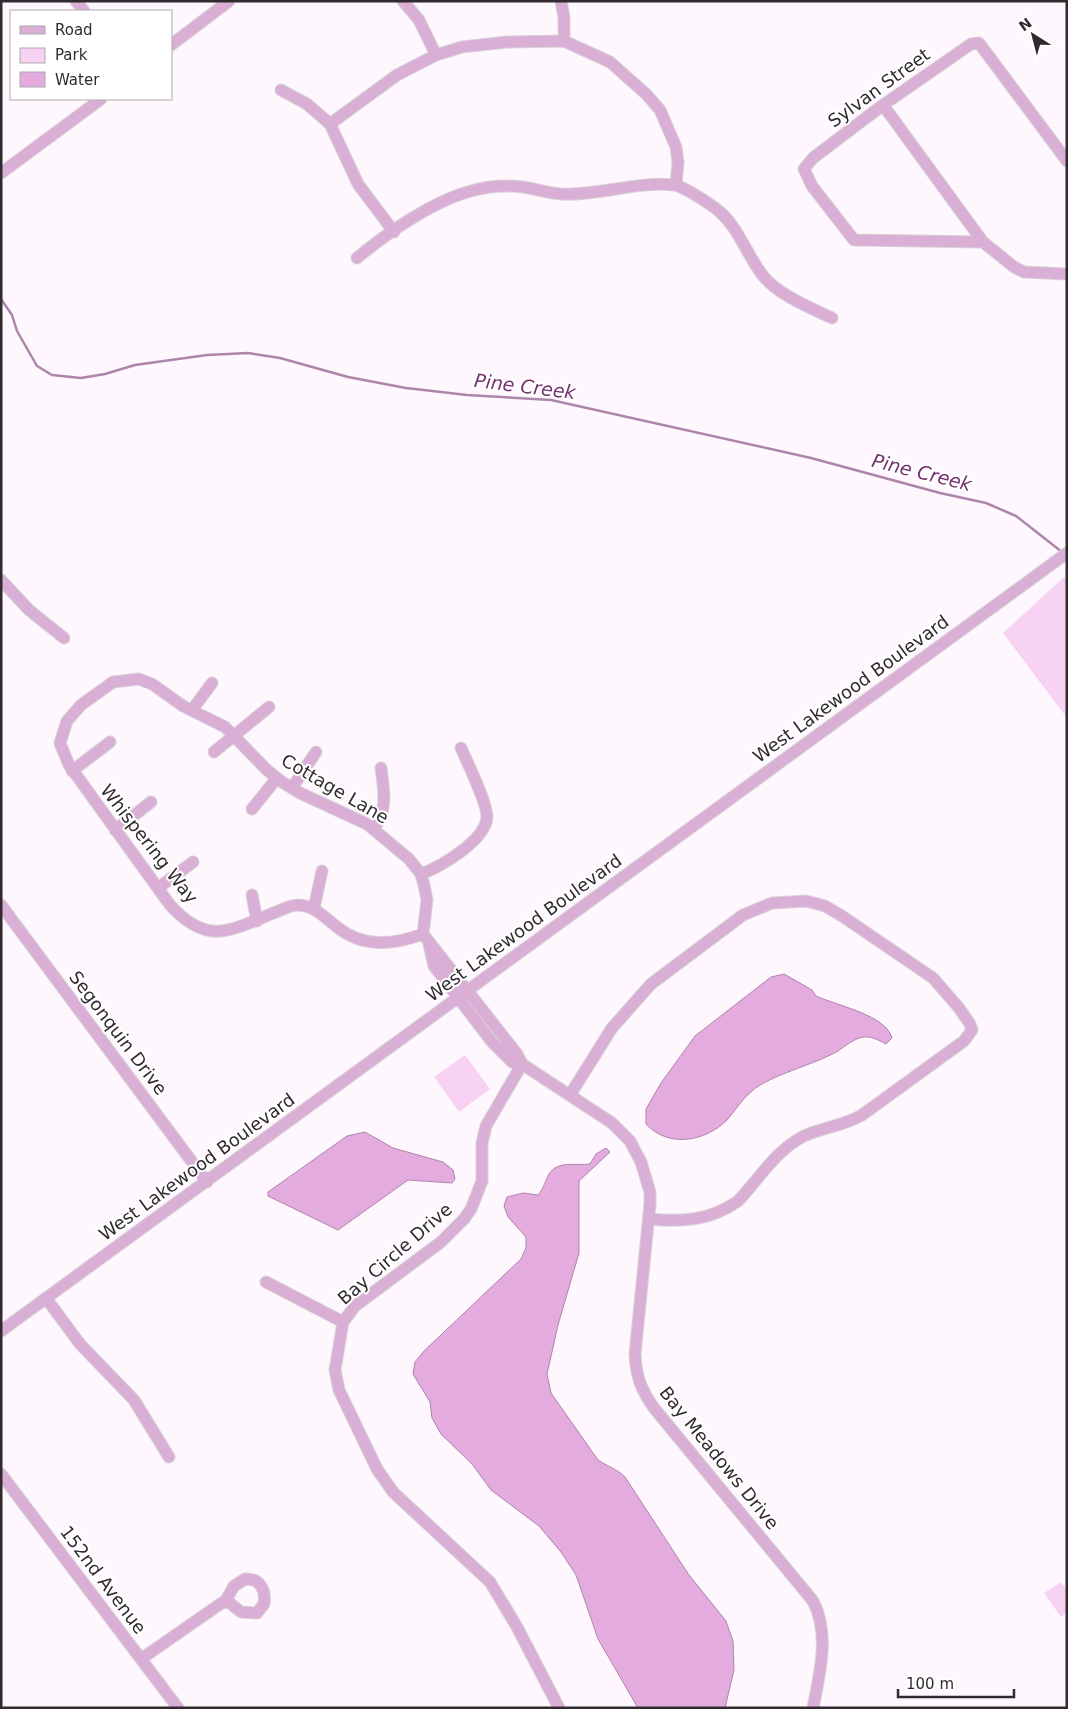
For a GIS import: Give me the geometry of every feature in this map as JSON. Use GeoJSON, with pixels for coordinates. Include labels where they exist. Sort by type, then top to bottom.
{"type":"FeatureCollection","features":[{"type":"Feature","properties":{"kind":"street"},"geometry":{"type":"LineString","coordinates":[[172,44],[229,1]]}},
{"type":"Feature","properties":{"kind":"street"},"geometry":{"type":"LineString","coordinates":[[403,1],[419,20],[436,55]]}},
{"type":"Feature","properties":{"kind":"street"},"geometry":{"type":"LineString","coordinates":[[561,1],[564,17],[564,41]]}},
{"type":"Feature","properties":{"kind":"street"},"geometry":{"type":"LineString","coordinates":[[330,124],[396,75],[436,55],[462,47],[507,42],[564,41],[610,62],[646,94],[660,110],[676,147],[678,162],[676,185]]}},
{"type":"Feature","properties":{"kind":"street","name":"Sylvan Street"},"geometry":{"type":"LineString","coordinates":[[983,242],[871,242],[854,240],[812,186],[804,169],[814,158],[883,105],[971,44],[979,43],[1067,161]]}},
{"type":"Feature","properties":{"kind":"street"},"geometry":{"type":"LineString","coordinates":[[281,90],[307,104],[330,124],[358,184],[394,232]]}},
{"type":"Feature","properties":{"kind":"street"},"geometry":{"type":"LineString","coordinates":[[1,173],[100,100]]}},
{"type":"Feature","properties":{"kind":"street"},"geometry":{"type":"LineString","coordinates":[[883,105],[983,242],[1014,267],[1024,272],[1067,274]]}},
{"type":"Feature","properties":{"kind":"street"},"geometry":{"type":"LineString","coordinates":[[357,258],[394,232],[440,204],[469,191],[496,186],[522,187],[560,194],[609,190],[638,185],[676,185],[720,212],[741,238],[752,260],[765,279],[796,302],[832,318]]}},
{"type":"Feature","properties":{"kind":"street","name":"West Lakewood Boulevard"},"geometry":{"type":"LineString","coordinates":[[1,1331],[1067,553]]}},
{"type":"Feature","properties":{"kind":"street"},"geometry":{"type":"LineString","coordinates":[[1,580],[29,610],[64,638]]}},
{"type":"Feature","properties":{"kind":"street","name":"Cottage Lane"},"geometry":{"type":"LineString","coordinates":[[89,698],[114,682],[139,679],[225,727],[277,778],[292,788],[354,817],[374,829],[409,859],[420,874],[427,900],[423,934]]}},
{"type":"Feature","properties":{"kind":"street"},"geometry":{"type":"LineString","coordinates":[[192,710],[212,683]]}},
{"type":"Feature","properties":{"kind":"street","name":"Whispering Way"},"geometry":{"type":"LineString","coordinates":[[89,698],[72,713],[63,729],[61,749],[72,771],[179,914],[200,928],[226,931],[296,905],[314,908]]}},
{"type":"Feature","properties":{"kind":"street"},"geometry":{"type":"LineString","coordinates":[[214,752],[269,707]]}},
{"type":"Feature","properties":{"kind":"street"},"geometry":{"type":"LineString","coordinates":[[72,771],[110,742]]}},
{"type":"Feature","properties":{"kind":"street"},"geometry":{"type":"LineString","coordinates":[[420,874],[451,859],[485,825],[486,812],[461,748]]}},
{"type":"Feature","properties":{"kind":"street"},"geometry":{"type":"LineString","coordinates":[[292,788],[316,752]]}},
{"type":"Feature","properties":{"kind":"street"},"geometry":{"type":"LineString","coordinates":[[374,829],[382,816],[385,804],[381,768]]}},
{"type":"Feature","properties":{"kind":"street"},"geometry":{"type":"LineString","coordinates":[[252,809],[277,778]]}},
{"type":"Feature","properties":{"kind":"street"},"geometry":{"type":"LineString","coordinates":[[115,830],[151,802]]}},
{"type":"Feature","properties":{"kind":"street"},"geometry":{"type":"LineString","coordinates":[[158,888],[193,862]]}},
{"type":"Feature","properties":{"kind":"street"},"geometry":{"type":"LineString","coordinates":[[322,871],[314,908],[339,929],[366,942],[398,940],[423,934],[429,944],[434,966],[458,998]]}},
{"type":"Feature","properties":{"kind":"street"},"geometry":{"type":"LineString","coordinates":[[252,895],[257,921]]}},
{"type":"Feature","properties":{"kind":"street"},"geometry":{"type":"LineString","coordinates":[[570,1095],[612,1028],[652,984],[743,915],[772,902],[806,901],[825,906],[842,916],[933,978],[968,1020],[972,1030],[964,1041],[862,1115],[847,1123],[819,1130],[791,1144],[738,1201],[729,1208],[694,1220],[649,1219]]}},
{"type":"Feature","properties":{"kind":"street","name":"Segonquin Drive"},"geometry":{"type":"LineString","coordinates":[[1,904],[207,1182]]}},
{"type":"Feature","properties":{"kind":"street"},"geometry":{"type":"LineString","coordinates":[[429,944],[438,950],[468,991]]}},
{"type":"Feature","properties":{"kind":"street","name":"Bay Meadows Drive"},"geometry":{"type":"LineString","coordinates":[[468,991],[517,1054],[522,1064]]}},
{"type":"Feature","properties":{"kind":"street","name":"Bay Meadows Drive"},"geometry":{"type":"LineString","coordinates":[[458,998],[498,1050],[512,1062],[522,1064],[570,1095],[612,1124],[630,1141],[646,1176],[650,1192],[635,1354],[640,1387],[660,1416],[813,1600],[819,1613],[823,1632],[822,1664],[813,1708]]}},
{"type":"Feature","properties":{"kind":"street","name":"Bay Circle Drive"},"geometry":{"type":"LineString","coordinates":[[522,1064],[486,1126],[482,1143],[482,1181],[471,1209],[464,1219],[441,1242],[355,1306],[343,1322],[335,1370],[339,1390],[377,1468],[393,1492],[490,1582],[517,1627],[559,1708]]}},
{"type":"Feature","properties":{"kind":"street"},"geometry":{"type":"LineString","coordinates":[[266,1282],[343,1322]]}},
{"type":"Feature","properties":{"kind":"street"},"geometry":{"type":"LineString","coordinates":[[46,1298],[80,1344],[134,1400],[169,1457]]}},
{"type":"Feature","properties":{"kind":"street","name":"152nd Avenue"},"geometry":{"type":"LineString","coordinates":[[1,1474],[178,1708]]}},
{"type":"Feature","properties":{"kind":"street"},"geometry":{"type":"LineString","coordinates":[[141,1659],[226,1600]]}},
{"type":"Feature","properties":{"kind":"green space"},"geometry":{"type":"Polygon","coordinates":[[[1064,577],[1067,578],[1067,718],[1003,633],[1064,577]]]}},
{"type":"Feature","properties":{"kind":"green space"},"geometry":{"type":"Polygon","coordinates":[[[465,1055],[490,1089],[459,1112],[434,1077],[465,1055]]]}},
{"type":"Feature","properties":{"kind":"green space"},"geometry":{"type":"Polygon","coordinates":[[[1061,1582],[1067,1590],[1067,1613],[1061,1617],[1044,1593],[1061,1582]]]}},
{"type":"Feature","properties":{"kind":"water"},"geometry":{"type":"Polygon","coordinates":[[[784,974],[812,990],[816,996],[871,1017],[888,1030],[892,1038],[886,1044],[870,1037],[861,1038],[828,1056],[760,1085],[748,1094],[727,1120],[708,1133],[698,1137],[675,1139],[655,1132],[646,1124],[646,1109],[661,1083],[695,1036],[771,977],[784,974]]]}},
{"type":"Feature","properties":{"kind":"water"},"geometry":{"type":"Polygon","coordinates":[[[365,1132],[393,1148],[443,1162],[453,1170],[455,1179],[452,1183],[408,1180],[338,1230],[268,1196],[268,1192],[347,1136],[365,1132]]]}},
{"type":"Feature","properties":{"kind":"water"},"geometry":{"type":"Polygon","coordinates":[[[606,1148],[610,1152],[579,1181],[579,1253],[558,1325],[547,1374],[551,1393],[598,1460],[625,1477],[689,1575],[726,1621],[733,1641],[734,1670],[725,1708],[638,1708],[598,1639],[576,1575],[561,1552],[539,1526],[491,1490],[472,1464],[441,1434],[432,1418],[430,1402],[413,1374],[415,1362],[424,1351],[521,1259],[526,1248],[526,1237],[508,1217],[504,1206],[507,1197],[523,1193],[538,1195],[549,1174],[557,1167],[568,1164],[590,1164],[596,1154],[606,1148]]]}},
{"type":"Feature","properties":{"kind":"waterway","name":"Pine Creek"},"geometry":{"type":"LineString","coordinates":[[1,299],[12,315],[17,331],[37,366],[52,375],[81,378],[105,374],[135,365],[207,355],[248,353],[280,358],[348,377],[406,388],[467,395],[551,400],[811,458],[940,493],[986,503],[1016,516],[1062,552]]}}]}
